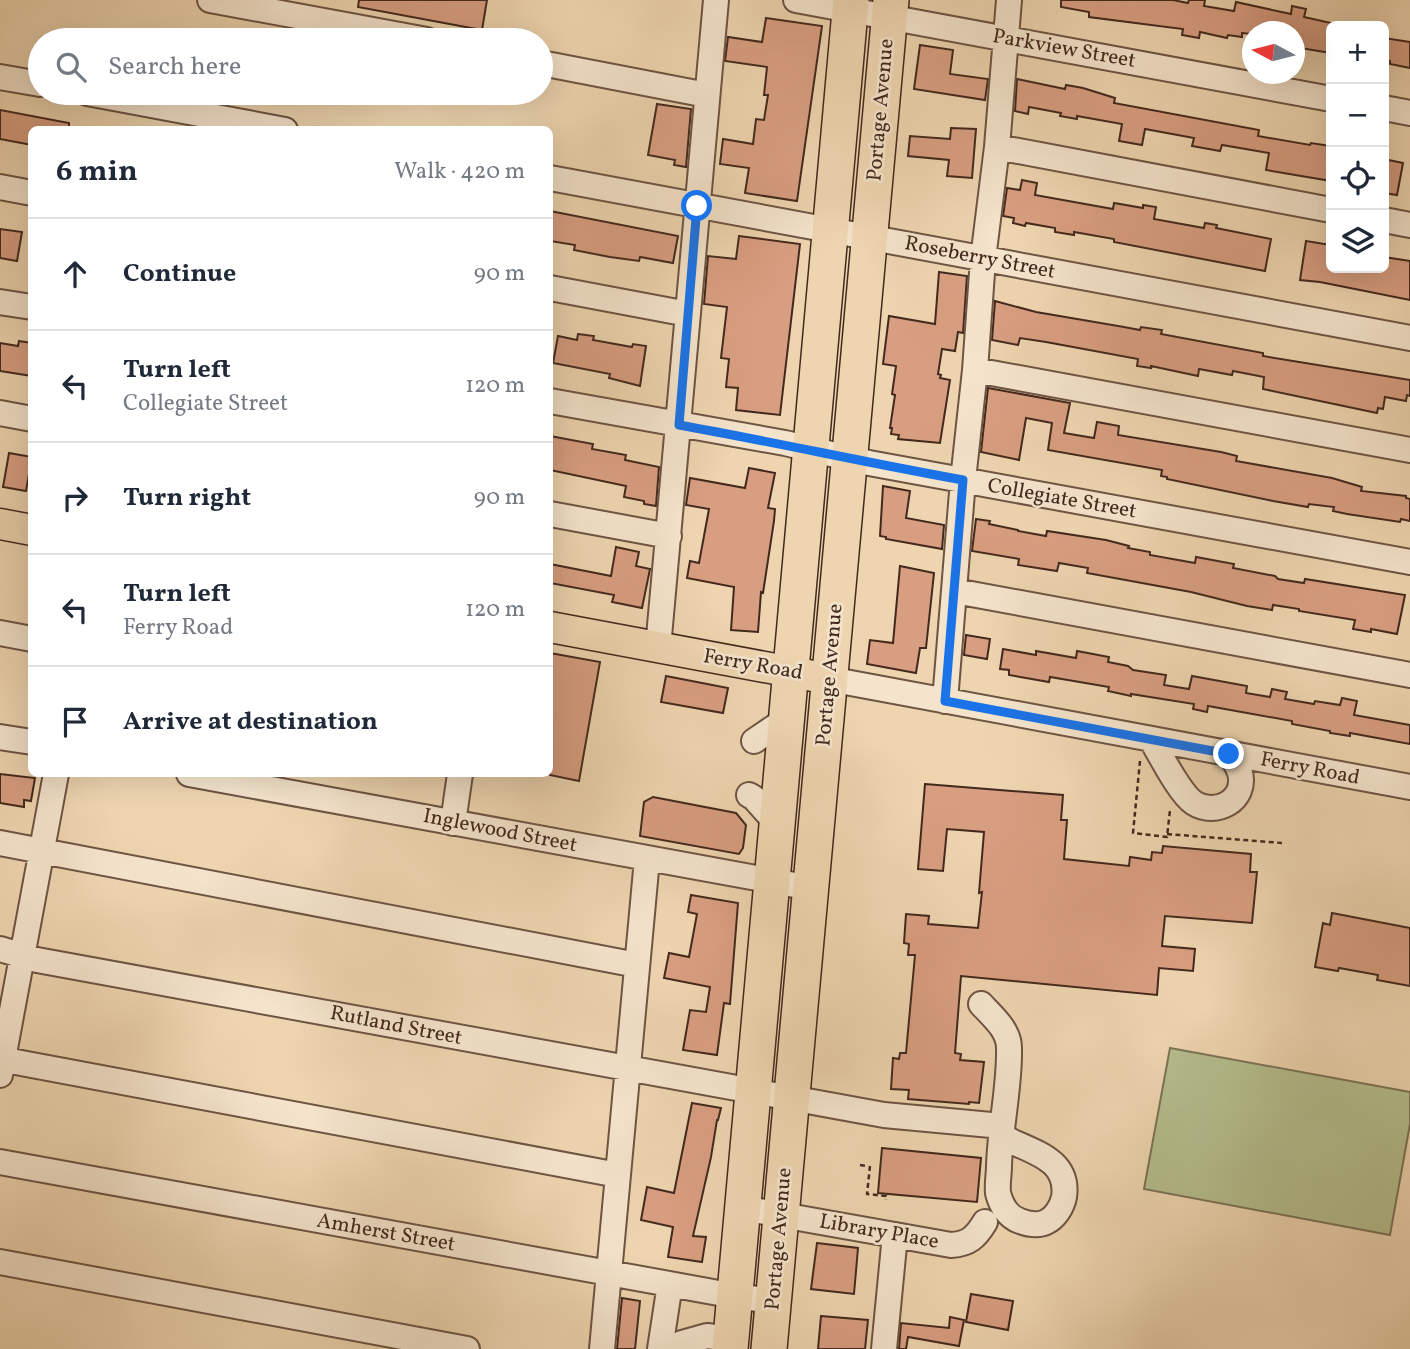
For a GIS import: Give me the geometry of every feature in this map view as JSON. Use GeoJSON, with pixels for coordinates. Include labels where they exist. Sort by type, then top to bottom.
{"type":"FeatureCollection","features":[{"type":"Feature","properties":{"kind":"highway","name":"Portage Avenue"},"geometry":{"type":"LineString","coordinates":[[731,1344],[851,5]]}},
{"type":"Feature","properties":{"kind":"highway","name":"Portage Avenue"},"geometry":{"type":"LineString","coordinates":[[769,1349],[890,9]]}},
{"type":"Feature","properties":{"kind":"main road"},"geometry":{"type":"LineString","coordinates":[[0,524],[28,529]]}},
{"type":"Feature","properties":{"kind":"main road","name":"Ferry Road"},"geometry":{"type":"LineString","coordinates":[[553,629],[830,679]]}},
{"type":"Feature","properties":{"kind":"street"},"geometry":{"type":"LineString","coordinates":[[210,0],[362,28]]}},
{"type":"Feature","properties":{"kind":"street"},"geometry":{"type":"LineString","coordinates":[[658,648],[716,0]]}},
{"type":"Feature","properties":{"kind":"street","name":"Parkview Street"},"geometry":{"type":"LineString","coordinates":[[796,0],[890,9],[1006,38],[1326,98]]}},
{"type":"Feature","properties":{"kind":"street"},"geometry":{"type":"LineString","coordinates":[[945,701],[983,259],[997,147],[1009,0]]}},
{"type":"Feature","properties":{"kind":"street"},"geometry":{"type":"LineString","coordinates":[[553,65],[707,95]]}},
{"type":"Feature","properties":{"kind":"street"},"geometry":{"type":"LineString","coordinates":[[0,77],[28,82]]}},
{"type":"Feature","properties":{"kind":"street"},"geometry":{"type":"LineString","coordinates":[[151,105],[264,126]]}},
{"type":"Feature","properties":{"kind":"street"},"geometry":{"type":"LineString","coordinates":[[1389,109],[1410,113]]}},
{"type":"Feature","properties":{"kind":"street"},"geometry":{"type":"LineString","coordinates":[[997,147],[1326,209]]}},
{"type":"Feature","properties":{"kind":"street","name":"Roseberry Street"},"geometry":{"type":"LineString","coordinates":[[553,179],[1410,338]]}},
{"type":"Feature","properties":{"kind":"street"},"geometry":{"type":"LineString","coordinates":[[0,187],[28,192]]}},
{"type":"Feature","properties":{"kind":"street"},"geometry":{"type":"LineString","coordinates":[[1389,221],[1410,225]]}},
{"type":"Feature","properties":{"kind":"street"},"geometry":{"type":"LineString","coordinates":[[553,289],[688,314]]}},
{"type":"Feature","properties":{"kind":"street"},"geometry":{"type":"LineString","coordinates":[[0,302],[28,306]]}},
{"type":"Feature","properties":{"kind":"street"},"geometry":{"type":"LineString","coordinates":[[975,370],[1410,450]]}},
{"type":"Feature","properties":{"kind":"street","name":"Collegiate Street"},"geometry":{"type":"LineString","coordinates":[[553,402],[1410,562]]}},
{"type":"Feature","properties":{"kind":"street"},"geometry":{"type":"LineString","coordinates":[[0,413],[28,418]]}},
{"type":"Feature","properties":{"kind":"street"},"geometry":{"type":"LineString","coordinates":[[553,515],[669,536]]}},
{"type":"Feature","properties":{"kind":"street"},"geometry":{"type":"LineString","coordinates":[[955,591],[1410,675]]}},
{"type":"Feature","properties":{"kind":"street"},"geometry":{"type":"LineString","coordinates":[[0,633],[28,638]]}},
{"type":"Feature","properties":{"kind":"street","name":"Ferry Road"},"geometry":{"type":"LineString","coordinates":[[830,679],[945,701],[1145,748],[1229,754],[1410,788]]}},
{"type":"Feature","properties":{"kind":"street"},"geometry":{"type":"LineString","coordinates":[[754,741],[788,718]]}},
{"type":"Feature","properties":{"kind":"street"},"geometry":{"type":"LineString","coordinates":[[0,737],[28,741]]}},
{"type":"Feature","properties":{"kind":"street"},"geometry":{"type":"LineString","coordinates":[[1145,748],[1188,798],[1204,807],[1229,804],[1240,790],[1240,772],[1229,754]]}},
{"type":"Feature","properties":{"kind":"street"},"geometry":{"type":"LineString","coordinates":[[55,777],[42,850],[11,952],[1,1064],[618,1175]]}},
{"type":"Feature","properties":{"kind":"street","name":"Inglewood Street"},"geometry":{"type":"LineString","coordinates":[[205,777],[811,888]]}},
{"type":"Feature","properties":{"kind":"street"},"geometry":{"type":"LineString","coordinates":[[453,822],[460,777]]}},
{"type":"Feature","properties":{"kind":"street"},"geometry":{"type":"LineString","coordinates":[[749,795],[778,825]]}},
{"type":"Feature","properties":{"kind":"street"},"geometry":{"type":"LineString","coordinates":[[0,843],[637,965]]}},
{"type":"Feature","properties":{"kind":"street"},"geometry":{"type":"LineString","coordinates":[[603,1349],[647,859]]}},
{"type":"Feature","properties":{"kind":"street","name":"Rutland Street"},"geometry":{"type":"LineString","coordinates":[[11,952],[37,960],[753,1092],[884,1115],[1001,1131],[1009,1047],[1006,1032],[981,1004]]}},
{"type":"Feature","properties":{"kind":"street","name":"Amherst Street"},"geometry":{"type":"LineString","coordinates":[[0,1162],[773,1301]]}},
{"type":"Feature","properties":{"kind":"street","name":"Library Place"},"geometry":{"type":"LineString","coordinates":[[742,1208],[951,1245],[965,1244],[980,1230]]}},
{"type":"Feature","properties":{"kind":"street"},"geometry":{"type":"LineString","coordinates":[[884,1349],[895,1235]]}},
{"type":"Feature","properties":{"kind":"street"},"geometry":{"type":"LineString","coordinates":[[0,1262],[467,1349]]}},
{"type":"Feature","properties":{"kind":"street"},"geometry":{"type":"LineString","coordinates":[[670,1284],[667,1347],[707,1336],[731,1344]]}},
{"type":"Feature","properties":{"kind":"path"},"geometry":{"type":"LineString","coordinates":[[1145,748],[1133,833],[1167,837],[1171,796],[1182,789]]}},
{"type":"Feature","properties":{"kind":"path"},"geometry":{"type":"LineString","coordinates":[[1167,834],[1282,844]]}},
{"type":"Feature","properties":{"kind":"path"},"geometry":{"type":"LineString","coordinates":[[860,1165],[868,1166],[867,1194],[886,1196],[886,1200]]}},
{"type":"Feature","properties":{"kind":"green space"},"geometry":{"type":"Polygon","coordinates":[[[1170,1048],[1410,1092],[1410,1124],[1390,1235],[1144,1189],[1170,1048]]]}},
{"type":"Feature","properties":{"kind":"building"},"geometry":{"type":"Polygon","coordinates":[[[359,0],[487,0],[482,28],[358,7],[359,0]]]}},
{"type":"Feature","properties":{"kind":"building"},"geometry":{"type":"Polygon","coordinates":[[[1061,0],[1173,0],[1188,3],[1189,0],[1205,0],[1204,6],[1234,11],[1236,2],[1291,14],[1292,6],[1306,9],[1304,17],[1326,22],[1326,52],[1305,49],[1305,21],[1242,21],[1242,37],[1228,35],[1227,38],[1200,32],[1199,38],[1182,35],[1183,29],[1089,17],[1089,12],[1061,7],[1061,0]]]}},
{"type":"Feature","properties":{"kind":"building"},"geometry":{"type":"Polygon","coordinates":[[[766,18],[822,26],[797,201],[745,193],[749,168],[720,164],[723,139],[753,144],[756,119],[764,120],[768,95],[764,95],[767,67],[725,61],[728,37],[762,42],[766,18]]]}},
{"type":"Feature","properties":{"kind":"building"},"geometry":{"type":"Polygon","coordinates":[[[1389,39],[1410,42],[1410,68],[1390,64],[1389,39]]]}},
{"type":"Feature","properties":{"kind":"building"},"geometry":{"type":"Polygon","coordinates":[[[920,45],[953,50],[950,74],[988,79],[985,100],[914,89],[920,45]]]}},
{"type":"Feature","properties":{"kind":"building"},"geometry":{"type":"Polygon","coordinates":[[[1017,79],[1065,89],[1066,85],[1083,88],[1115,98],[1114,103],[1259,130],[1258,136],[1326,145],[1326,180],[1266,170],[1269,153],[1222,145],[1220,151],[1192,146],[1194,138],[1145,129],[1142,145],[1119,141],[1122,124],[1077,116],[1077,119],[1060,116],[1061,113],[1029,107],[1028,114],[1015,111],[1017,79]]]}},
{"type":"Feature","properties":{"kind":"building"},"geometry":{"type":"Polygon","coordinates":[[[657,104],[691,109],[686,167],[674,165],[675,160],[648,155],[657,104]]]}},
{"type":"Feature","properties":{"kind":"building"},"geometry":{"type":"Polygon","coordinates":[[[0,110],[69,123],[69,126],[28,126],[28,144],[0,139],[0,110]]]}},
{"type":"Feature","properties":{"kind":"building"},"geometry":{"type":"Polygon","coordinates":[[[951,128],[976,129],[972,178],[947,176],[949,160],[908,156],[910,136],[950,139],[951,128]]]}},
{"type":"Feature","properties":{"kind":"building"},"geometry":{"type":"Polygon","coordinates":[[[1389,160],[1403,163],[1397,195],[1389,194],[1389,160]]]}},
{"type":"Feature","properties":{"kind":"building"},"geometry":{"type":"Polygon","coordinates":[[[1022,180],[1037,183],[1035,195],[1113,209],[1114,203],[1143,208],[1143,205],[1156,207],[1154,219],[1204,228],[1205,223],[1217,225],[1216,228],[1271,239],[1265,271],[1114,242],[1114,239],[1074,232],[1074,235],[1055,232],[1055,228],[1013,223],[1014,218],[1003,216],[1007,188],[1020,190],[1022,180]]]}},
{"type":"Feature","properties":{"kind":"building"},"geometry":{"type":"Polygon","coordinates":[[[553,212],[678,236],[673,263],[640,257],[639,261],[610,257],[574,250],[575,245],[553,241],[553,212]]]}},
{"type":"Feature","properties":{"kind":"building"},"geometry":{"type":"Polygon","coordinates":[[[0,229],[22,232],[17,261],[0,258],[0,229]]]}},
{"type":"Feature","properties":{"kind":"building"},"geometry":{"type":"Polygon","coordinates":[[[739,236],[800,244],[780,415],[736,410],[738,388],[726,387],[729,359],[721,358],[727,307],[704,304],[708,256],[736,259],[739,236]]]}},
{"type":"Feature","properties":{"kind":"building"},"geometry":{"type":"Polygon","coordinates":[[[1306,241],[1326,244],[1326,273],[1389,273],[1389,258],[1410,261],[1410,300],[1320,282],[1300,280],[1306,241]]]}},
{"type":"Feature","properties":{"kind":"building"},"geometry":{"type":"Polygon","coordinates":[[[939,272],[967,276],[963,333],[958,332],[955,351],[942,349],[938,374],[941,375],[940,378],[950,380],[940,443],[898,439],[899,435],[891,434],[890,428],[896,366],[883,364],[889,316],[935,324],[939,272]]]}},
{"type":"Feature","properties":{"kind":"building"},"geometry":{"type":"Polygon","coordinates":[[[995,301],[1036,312],[1140,330],[1141,327],[1162,330],[1161,334],[1263,353],[1263,356],[1410,380],[1410,396],[1407,395],[1406,401],[1385,397],[1383,409],[1378,408],[1377,413],[1263,389],[1264,377],[1233,371],[1232,375],[1199,369],[1198,376],[1151,366],[1137,366],[1138,359],[1046,342],[1020,338],[1018,345],[992,340],[995,301]]]}},
{"type":"Feature","properties":{"kind":"building"},"geometry":{"type":"Polygon","coordinates":[[[578,334],[594,336],[593,340],[632,347],[633,344],[646,346],[640,386],[609,378],[610,374],[553,363],[558,336],[577,340],[578,334]]]}},
{"type":"Feature","properties":{"kind":"building"},"geometry":{"type":"Polygon","coordinates":[[[19,341],[28,342],[28,375],[0,371],[0,343],[18,346],[19,341]]]}},
{"type":"Feature","properties":{"kind":"building"},"geometry":{"type":"Polygon","coordinates":[[[988,388],[1070,403],[1064,433],[1094,438],[1097,422],[1119,426],[1118,435],[1221,452],[1237,456],[1236,461],[1332,478],[1362,487],[1361,491],[1406,496],[1410,499],[1410,521],[1347,514],[1333,511],[1334,507],[1309,504],[1308,507],[1273,501],[1167,479],[1161,476],[1162,470],[1048,450],[1052,423],[1026,418],[1019,460],[981,452],[988,388]]]}},
{"type":"Feature","properties":{"kind":"building"},"geometry":{"type":"Polygon","coordinates":[[[553,437],[593,444],[592,449],[626,455],[625,460],[659,467],[656,506],[624,497],[626,486],[553,471],[553,437]]]}},
{"type":"Feature","properties":{"kind":"building"},"geometry":{"type":"Polygon","coordinates":[[[9,453],[28,456],[26,491],[3,487],[9,453]]]}},
{"type":"Feature","properties":{"kind":"building"},"geometry":{"type":"Polygon","coordinates":[[[749,468],[775,473],[768,508],[775,509],[774,521],[763,593],[761,592],[758,632],[731,630],[734,587],[687,578],[690,561],[699,563],[709,509],[686,505],[690,478],[745,488],[749,468]]]}},
{"type":"Feature","properties":{"kind":"building"},"geometry":{"type":"Polygon","coordinates":[[[883,486],[910,491],[906,518],[944,525],[942,549],[880,536],[883,486]]]}},
{"type":"Feature","properties":{"kind":"building"},"geometry":{"type":"Polygon","coordinates":[[[976,519],[1046,536],[1047,531],[1106,540],[1150,552],[1150,555],[1195,563],[1196,557],[1234,564],[1233,568],[1275,576],[1278,579],[1304,583],[1305,579],[1405,595],[1397,634],[1353,629],[1355,620],[1273,605],[1272,610],[1247,606],[1191,592],[1087,573],[1088,568],[1059,563],[1057,571],[1018,565],[1019,559],[972,551],[976,519]]]}},
{"type":"Feature","properties":{"kind":"building"},"geometry":{"type":"Polygon","coordinates":[[[616,547],[639,552],[636,566],[650,569],[642,608],[612,602],[614,595],[553,584],[553,565],[611,576],[616,547]]]}},
{"type":"Feature","properties":{"kind":"building"},"geometry":{"type":"Polygon","coordinates":[[[900,566],[934,573],[926,648],[920,648],[916,673],[867,664],[870,640],[893,643],[900,566]]]}},
{"type":"Feature","properties":{"kind":"building"},"geometry":{"type":"Polygon","coordinates":[[[966,635],[990,639],[987,659],[964,655],[966,635]]]}},
{"type":"Feature","properties":{"kind":"building"},"geometry":{"type":"Polygon","coordinates":[[[1003,649],[1076,658],[1077,651],[1109,657],[1108,662],[1128,666],[1133,670],[1166,675],[1164,685],[1189,689],[1192,676],[1247,686],[1246,693],[1270,697],[1272,689],[1287,692],[1285,699],[1314,704],[1315,701],[1340,705],[1342,698],[1357,701],[1354,715],[1410,725],[1410,744],[1350,733],[1350,736],[1330,733],[1292,724],[1292,721],[1208,706],[1207,712],[1193,709],[1194,704],[1131,696],[1108,691],[1109,687],[1050,677],[1049,682],[1009,675],[1009,670],[1000,669],[1003,649]]]}},
{"type":"Feature","properties":{"kind":"building"},"geometry":{"type":"Polygon","coordinates":[[[553,654],[600,662],[579,781],[553,776],[553,654]]]}},
{"type":"Feature","properties":{"kind":"building"},"geometry":{"type":"Polygon","coordinates":[[[666,676],[728,688],[723,713],[661,702],[666,676]]]}},
{"type":"Feature","properties":{"kind":"building"},"geometry":{"type":"Polygon","coordinates":[[[0,774],[35,778],[31,801],[24,800],[24,807],[0,803],[0,774]]]}},
{"type":"Feature","properties":{"kind":"building"},"geometry":{"type":"Polygon","coordinates":[[[925,784],[1063,795],[1061,820],[1067,820],[1064,859],[1129,866],[1130,857],[1151,860],[1152,852],[1162,853],[1163,846],[1251,854],[1250,872],[1257,872],[1252,923],[1165,916],[1162,946],[1195,949],[1193,971],[1159,968],[1157,995],[961,976],[955,1053],[961,1054],[960,1060],[984,1062],[979,1103],[908,1099],[909,1090],[891,1089],[893,1058],[899,1059],[900,1053],[906,1053],[915,955],[908,955],[909,944],[904,943],[906,914],[929,916],[928,924],[978,928],[982,892],[979,893],[984,832],[947,829],[943,871],[918,869],[925,784]]]}},
{"type":"Feature","properties":{"kind":"building"},"geometry":{"type":"Polygon","coordinates":[[[653,797],[736,813],[746,825],[743,848],[739,854],[640,836],[644,802],[653,797]]]}},
{"type":"Feature","properties":{"kind":"building"},"geometry":{"type":"Polygon","coordinates":[[[691,895],[738,903],[730,1004],[724,1003],[717,1055],[683,1050],[690,1010],[706,1012],[710,987],[664,978],[669,953],[689,957],[697,914],[688,912],[691,895]]]}},
{"type":"Feature","properties":{"kind":"building"},"geometry":{"type":"Polygon","coordinates":[[[1332,913],[1410,928],[1410,986],[1377,980],[1378,975],[1315,967],[1323,923],[1330,925],[1332,913]]]}},
{"type":"Feature","properties":{"kind":"building"},"geometry":{"type":"Polygon","coordinates":[[[692,1103],[721,1108],[693,1236],[706,1237],[702,1262],[668,1257],[673,1227],[641,1220],[647,1187],[674,1193],[692,1103]]]}},
{"type":"Feature","properties":{"kind":"building"},"geometry":{"type":"Polygon","coordinates":[[[882,1148],[981,1158],[977,1202],[878,1193],[882,1148]]]}},
{"type":"Feature","properties":{"kind":"building"},"geometry":{"type":"Polygon","coordinates":[[[817,1243],[858,1248],[854,1294],[811,1289],[817,1243]]]}},
{"type":"Feature","properties":{"kind":"building"},"geometry":{"type":"Polygon","coordinates":[[[971,1294],[1013,1301],[1008,1330],[966,1322],[971,1294]]]}},
{"type":"Feature","properties":{"kind":"building"},"geometry":{"type":"Polygon","coordinates":[[[622,1298],[640,1301],[635,1349],[617,1349],[622,1298]]]}},
{"type":"Feature","properties":{"kind":"building"},"geometry":{"type":"Polygon","coordinates":[[[821,1316],[868,1320],[865,1349],[818,1349],[821,1316]]]}},
{"type":"Feature","properties":{"kind":"building"},"geometry":{"type":"Polygon","coordinates":[[[950,1317],[964,1320],[959,1346],[908,1337],[906,1349],[899,1349],[901,1323],[949,1328],[950,1317]]]}},
{"type":"Feature","properties":{"kind":"route"},"geometry":{"type":"LineString","coordinates":[[697,206],[679,425],[785,443],[869,463],[963,480],[945,701],[1229,754]]}}]}
